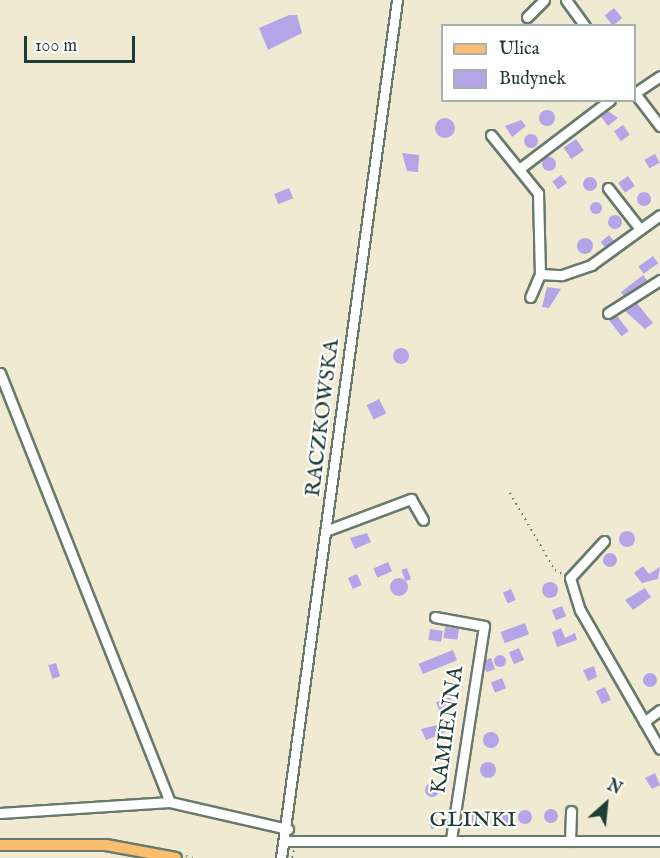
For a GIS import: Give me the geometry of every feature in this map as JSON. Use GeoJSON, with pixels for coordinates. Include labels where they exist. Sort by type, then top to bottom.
{"type":"FeatureCollection","features":[{"type":"Feature","properties":{"kind":"main road"},"geometry":{"type":"LineString","coordinates":[[0,845],[106,845],[176,858]]}},
{"type":"Feature","properties":{"kind":"street","name":"RACZKOWSKA"},"geometry":{"type":"LineString","coordinates":[[281,858],[288,829],[397,0]]}},
{"type":"Feature","properties":{"kind":"street"},"geometry":{"type":"LineString","coordinates":[[526,17],[544,0]]}},
{"type":"Feature","properties":{"kind":"street"},"geometry":{"type":"LineString","coordinates":[[566,0],[584,24]]}},
{"type":"Feature","properties":{"kind":"street"},"geometry":{"type":"LineString","coordinates":[[636,92],[660,76]]}},
{"type":"Feature","properties":{"kind":"street"},"geometry":{"type":"LineString","coordinates":[[636,94],[660,126]]}},
{"type":"Feature","properties":{"kind":"street"},"geometry":{"type":"LineString","coordinates":[[519,169],[607,102]]}},
{"type":"Feature","properties":{"kind":"street"},"geometry":{"type":"LineString","coordinates":[[491,135],[538,193],[540,274],[530,297]]}},
{"type":"Feature","properties":{"kind":"street"},"geometry":{"type":"LineString","coordinates":[[608,188],[640,229]]}},
{"type":"Feature","properties":{"kind":"street"},"geometry":{"type":"LineString","coordinates":[[540,274],[579,271],[660,215]]}},
{"type":"Feature","properties":{"kind":"street"},"geometry":{"type":"LineString","coordinates":[[608,313],[660,280]]}},
{"type":"Feature","properties":{"kind":"street"},"geometry":{"type":"LineString","coordinates":[[0,373],[170,802]]}},
{"type":"Feature","properties":{"kind":"street"},"geometry":{"type":"LineString","coordinates":[[328,530],[411,499],[423,520]]}},
{"type":"Feature","properties":{"kind":"street"},"geometry":{"type":"LineString","coordinates":[[604,541],[570,578],[580,610],[660,749]]}},
{"type":"Feature","properties":{"kind":"street","name":"KAMIENNA"},"geometry":{"type":"LineString","coordinates":[[435,617],[484,626],[451,840]]}},
{"type":"Feature","properties":{"kind":"street"},"geometry":{"type":"LineString","coordinates":[[644,722],[660,710]]}},
{"type":"Feature","properties":{"kind":"street"},"geometry":{"type":"LineString","coordinates":[[0,813],[170,802],[288,829]]}},
{"type":"Feature","properties":{"kind":"street"},"geometry":{"type":"LineString","coordinates":[[570,840],[571,812]]}},
{"type":"Feature","properties":{"kind":"street","name":"RACZKOWSKA"},"geometry":{"type":"LineString","coordinates":[[286,841],[287,858]]}},
{"type":"Feature","properties":{"kind":"street","name":"GLINKI"},"geometry":{"type":"LineString","coordinates":[[286,841],[660,841]]}},
{"type":"Feature","properties":{"kind":"path"},"geometry":{"type":"LineString","coordinates":[[510,493],[555,570],[570,578]]}},
{"type":"Feature","properties":{"kind":"building"},"geometry":{"type":"Polygon","coordinates":[[[614,8],[622,18],[612,24],[605,16],[614,8]]]}},
{"type":"Feature","properties":{"kind":"building"},"geometry":{"type":"Polygon","coordinates":[[[289,15],[297,15],[302,33],[268,50],[259,28],[289,15]]]}},
{"type":"Feature","properties":{"kind":"building"},"geometry":{"type":"Polygon","coordinates":[[[547,110],[555,118],[547,126],[539,118],[547,110]]]}},
{"type":"Feature","properties":{"kind":"building"},"geometry":{"type":"Polygon","coordinates":[[[608,111],[618,118],[608,126],[601,117],[608,111]]]}},
{"type":"Feature","properties":{"kind":"building"},"geometry":{"type":"Polygon","coordinates":[[[445,118],[452,121],[455,128],[452,135],[445,138],[438,135],[435,128],[438,121],[445,118]]]}},
{"type":"Feature","properties":{"kind":"building"},"geometry":{"type":"Polygon","coordinates":[[[521,120],[526,126],[512,137],[505,126],[521,120]]]}},
{"type":"Feature","properties":{"kind":"building"},"geometry":{"type":"Polygon","coordinates":[[[623,125],[630,135],[621,141],[614,131],[623,125]]]}},
{"type":"Feature","properties":{"kind":"building"},"geometry":{"type":"Polygon","coordinates":[[[531,134],[536,136],[538,141],[536,146],[531,148],[526,146],[524,141],[526,136],[531,134]]]}},
{"type":"Feature","properties":{"kind":"building"},"geometry":{"type":"Polygon","coordinates":[[[576,139],[584,151],[571,159],[564,147],[576,139]]]}},
{"type":"Feature","properties":{"kind":"building"},"geometry":{"type":"Polygon","coordinates":[[[402,153],[419,155],[418,172],[407,171],[402,153]]]}},
{"type":"Feature","properties":{"kind":"building"},"geometry":{"type":"Polygon","coordinates":[[[655,154],[660,163],[649,169],[645,160],[655,154]]]}},
{"type":"Feature","properties":{"kind":"building"},"geometry":{"type":"Polygon","coordinates":[[[546,157],[552,157],[556,164],[552,171],[546,171],[542,167],[542,161],[546,157]]]}},
{"type":"Feature","properties":{"kind":"building"},"geometry":{"type":"Polygon","coordinates":[[[561,175],[567,183],[558,190],[552,182],[561,175]]]}},
{"type":"Feature","properties":{"kind":"building"},"geometry":{"type":"Polygon","coordinates":[[[628,176],[635,186],[625,193],[618,183],[628,176]]]}},
{"type":"Feature","properties":{"kind":"building"},"geometry":{"type":"Polygon","coordinates":[[[590,177],[595,179],[597,184],[595,189],[590,191],[585,189],[583,184],[585,179],[590,177]]]}},
{"type":"Feature","properties":{"kind":"building"},"geometry":{"type":"Polygon","coordinates":[[[289,188],[293,198],[278,204],[274,194],[289,188]]]}},
{"type":"Feature","properties":{"kind":"building"},"geometry":{"type":"Polygon","coordinates":[[[641,192],[647,192],[651,199],[647,206],[641,206],[637,202],[637,196],[641,192]]]}},
{"type":"Feature","properties":{"kind":"building"},"geometry":{"type":"Polygon","coordinates":[[[598,202],[601,203],[601,213],[594,214],[591,213],[590,206],[591,203],[598,202]]]}},
{"type":"Feature","properties":{"kind":"building"},"geometry":{"type":"Polygon","coordinates":[[[612,215],[618,215],[622,222],[618,229],[612,229],[608,225],[608,219],[612,215]]]}},
{"type":"Feature","properties":{"kind":"building"},"geometry":{"type":"Polygon","coordinates":[[[609,235],[614,241],[606,248],[601,242],[609,235]]]}},
{"type":"Feature","properties":{"kind":"building"},"geometry":{"type":"Polygon","coordinates":[[[582,238],[588,238],[593,246],[591,252],[582,254],[577,249],[577,243],[582,238]]]}},
{"type":"Feature","properties":{"kind":"building"},"geometry":{"type":"Polygon","coordinates":[[[653,256],[658,263],[644,274],[638,267],[653,256]]]}},
{"type":"Feature","properties":{"kind":"building"},"geometry":{"type":"Polygon","coordinates":[[[643,275],[650,284],[628,301],[621,292],[643,275]]]}},
{"type":"Feature","properties":{"kind":"building"},"geometry":{"type":"Polygon","coordinates":[[[547,287],[561,289],[549,308],[542,307],[547,287]]]}},
{"type":"Feature","properties":{"kind":"building"},"geometry":{"type":"Polygon","coordinates":[[[635,301],[653,323],[645,329],[624,310],[635,301]]]}},
{"type":"Feature","properties":{"kind":"building"},"geometry":{"type":"Polygon","coordinates":[[[614,312],[629,331],[622,336],[607,318],[614,312]]]}},
{"type":"Feature","properties":{"kind":"building"},"geometry":{"type":"Polygon","coordinates":[[[401,348],[409,356],[401,364],[393,356],[401,348]]]}},
{"type":"Feature","properties":{"kind":"building"},"geometry":{"type":"Polygon","coordinates":[[[379,399],[386,413],[374,420],[367,405],[379,399]]]}},
{"type":"Feature","properties":{"kind":"building"},"geometry":{"type":"Polygon","coordinates":[[[627,531],[633,533],[635,539],[633,545],[627,547],[621,545],[619,539],[621,533],[627,531]]]}},
{"type":"Feature","properties":{"kind":"building"},"geometry":{"type":"Polygon","coordinates":[[[367,533],[371,542],[355,549],[350,538],[367,533]]]}},
{"type":"Feature","properties":{"kind":"building"},"geometry":{"type":"Polygon","coordinates":[[[607,553],[613,553],[617,560],[613,567],[607,567],[603,563],[603,557],[607,553]]]}},
{"type":"Feature","properties":{"kind":"building"},"geometry":{"type":"Polygon","coordinates":[[[388,562],[392,571],[377,578],[373,569],[388,562]]]}},
{"type":"Feature","properties":{"kind":"building"},"geometry":{"type":"Polygon","coordinates":[[[643,566],[649,574],[660,567],[658,579],[642,583],[634,573],[643,566]]]}},
{"type":"Feature","properties":{"kind":"building"},"geometry":{"type":"Polygon","coordinates":[[[407,568],[411,579],[405,581],[401,570],[407,568]]]}},
{"type":"Feature","properties":{"kind":"building"},"geometry":{"type":"Polygon","coordinates":[[[357,574],[362,585],[353,589],[348,578],[357,574]]]}},
{"type":"Feature","properties":{"kind":"building"},"geometry":{"type":"Polygon","coordinates":[[[399,578],[405,581],[408,587],[405,593],[399,596],[393,593],[390,587],[393,581],[399,578]]]}},
{"type":"Feature","properties":{"kind":"building"},"geometry":{"type":"Polygon","coordinates":[[[550,582],[558,590],[550,598],[542,590],[550,582]]]}},
{"type":"Feature","properties":{"kind":"building"},"geometry":{"type":"Polygon","coordinates":[[[645,588],[651,597],[633,610],[625,600],[645,588]]]}},
{"type":"Feature","properties":{"kind":"building"},"geometry":{"type":"Polygon","coordinates":[[[511,589],[516,600],[508,604],[503,593],[511,589]]]}},
{"type":"Feature","properties":{"kind":"building"},"geometry":{"type":"Polygon","coordinates":[[[562,606],[566,616],[556,620],[552,610],[562,606]]]}},
{"type":"Feature","properties":{"kind":"building"},"geometry":{"type":"Polygon","coordinates":[[[525,623],[529,634],[505,643],[501,632],[525,623]]]}},
{"type":"Feature","properties":{"kind":"building"},"geometry":{"type":"Polygon","coordinates":[[[445,627],[459,629],[457,640],[443,638],[445,627]]]}},
{"type":"Feature","properties":{"kind":"building"},"geometry":{"type":"Polygon","coordinates":[[[561,628],[565,638],[575,633],[577,640],[557,647],[552,632],[561,628]]]}},
{"type":"Feature","properties":{"kind":"building"},"geometry":{"type":"Polygon","coordinates":[[[430,629],[443,631],[441,642],[428,640],[430,629]]]}},
{"type":"Feature","properties":{"kind":"building"},"geometry":{"type":"Polygon","coordinates":[[[519,648],[524,660],[514,664],[509,652],[519,648]]]}},
{"type":"Feature","properties":{"kind":"building"},"geometry":{"type":"Polygon","coordinates":[[[453,650],[457,660],[423,674],[419,664],[453,650]]]}},
{"type":"Feature","properties":{"kind":"building"},"geometry":{"type":"Polygon","coordinates":[[[500,655],[506,661],[500,667],[494,661],[500,655]]]}},
{"type":"Feature","properties":{"kind":"building"},"geometry":{"type":"Polygon","coordinates":[[[491,658],[495,669],[487,672],[483,661],[491,658]]]}},
{"type":"Feature","properties":{"kind":"building"},"geometry":{"type":"Polygon","coordinates":[[[56,663],[60,676],[52,679],[48,665],[56,663]]]}},
{"type":"Feature","properties":{"kind":"building"},"geometry":{"type":"Polygon","coordinates":[[[594,666],[597,677],[588,681],[583,670],[594,666]]]}},
{"type":"Feature","properties":{"kind":"building"},"geometry":{"type":"Polygon","coordinates":[[[650,673],[655,675],[657,680],[655,685],[650,687],[645,685],[643,680],[645,675],[650,673]]]}},
{"type":"Feature","properties":{"kind":"building"},"geometry":{"type":"Polygon","coordinates":[[[502,678],[506,688],[495,693],[491,682],[502,678]]]}},
{"type":"Feature","properties":{"kind":"building"},"geometry":{"type":"Polygon","coordinates":[[[605,687],[611,700],[602,704],[596,691],[605,687]]]}},
{"type":"Feature","properties":{"kind":"building"},"geometry":{"type":"Polygon","coordinates":[[[450,697],[454,707],[440,713],[436,703],[450,697]]]}},
{"type":"Feature","properties":{"kind":"building"},"geometry":{"type":"Polygon","coordinates":[[[445,723],[448,731],[426,740],[421,729],[445,723]]]}},
{"type":"Feature","properties":{"kind":"building"},"geometry":{"type":"Polygon","coordinates":[[[491,732],[499,740],[491,748],[483,740],[491,732]]]}},
{"type":"Feature","properties":{"kind":"building"},"geometry":{"type":"Polygon","coordinates":[[[488,762],[494,764],[496,770],[494,776],[488,778],[482,776],[480,770],[482,764],[488,762]]]}},
{"type":"Feature","properties":{"kind":"building"},"geometry":{"type":"Polygon","coordinates":[[[655,773],[660,785],[652,789],[645,778],[655,773]]]}},
{"type":"Feature","properties":{"kind":"building"},"geometry":{"type":"Polygon","coordinates":[[[432,783],[437,785],[439,790],[437,795],[432,797],[427,795],[425,790],[427,785],[432,783]]]}},
{"type":"Feature","properties":{"kind":"building"},"geometry":{"type":"Polygon","coordinates":[[[551,809],[556,811],[558,816],[556,821],[551,823],[546,821],[544,816],[546,811],[551,809]]]}},
{"type":"Feature","properties":{"kind":"building"},"geometry":{"type":"Polygon","coordinates":[[[525,810],[530,812],[532,817],[530,822],[525,824],[520,822],[518,817],[520,812],[525,810]]]}},
{"type":"Feature","properties":{"kind":"building"},"geometry":{"type":"Polygon","coordinates":[[[505,812],[510,814],[512,819],[510,824],[505,826],[500,824],[498,819],[500,814],[505,812]]]}},
{"type":"Feature","properties":{"kind":"building"},"geometry":{"type":"Polygon","coordinates":[[[472,813],[484,813],[484,824],[472,824],[472,813]]]}},
{"type":"Feature","properties":{"kind":"building"},"geometry":{"type":"Polygon","coordinates":[[[435,816],[439,826],[432,829],[428,819],[435,816]]]}}]}
